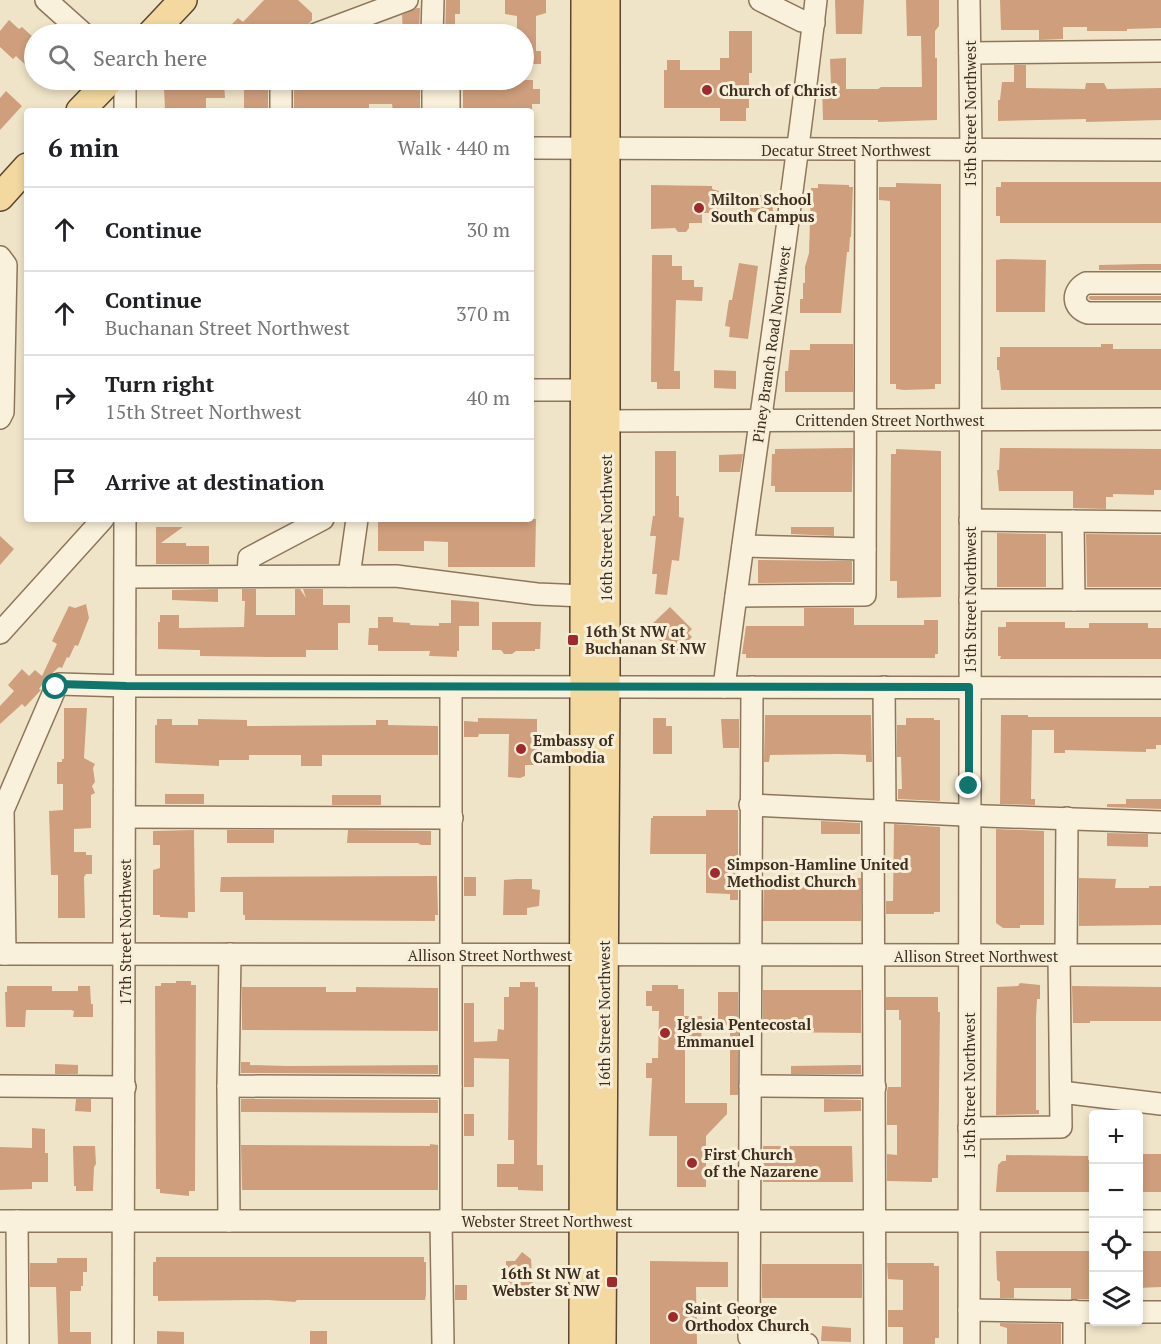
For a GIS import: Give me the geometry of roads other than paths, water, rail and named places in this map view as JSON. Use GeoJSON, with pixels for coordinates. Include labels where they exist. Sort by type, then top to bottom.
{"type":"FeatureCollection","features":[{"type":"Feature","properties":{"kind":"main road"},"geometry":{"type":"LineString","coordinates":[[160,24],[183,0]]}},
{"type":"Feature","properties":{"kind":"main road","name":"16th Street Northwest"},"geometry":{"type":"LineString","coordinates":[[585,0],[596,148]]}},
{"type":"Feature","properties":{"kind":"main road","name":"16th Street Northwest"},"geometry":{"type":"LineString","coordinates":[[602,1344],[593,1221],[595,390],[596,148],[606,0]]}},
{"type":"Feature","properties":{"kind":"main road"},"geometry":{"type":"LineString","coordinates":[[83,108],[100,90]]}},
{"type":"Feature","properties":{"kind":"main road"},"geometry":{"type":"LineString","coordinates":[[0,197],[24,170]]}},
{"type":"Feature","properties":{"kind":"main road","name":"16th Street Northwest"},"geometry":{"type":"LineString","coordinates":[[595,421],[585,596],[596,687]]}},
{"type":"Feature","properties":{"kind":"main road","name":"16th Street Northwest"},"geometry":{"type":"LineString","coordinates":[[583,1344],[593,1221]]}},
{"type":"Feature","properties":{"kind":"street"},"geometry":{"type":"LineString","coordinates":[[46,0],[73,24]]}},
{"type":"Feature","properties":{"kind":"street"},"geometry":{"type":"LineString","coordinates":[[343,24],[407,0]]}},
{"type":"Feature","properties":{"kind":"street"},"geometry":{"type":"LineString","coordinates":[[432,24],[433,0]]}},
{"type":"Feature","properties":{"kind":"street"},"geometry":{"type":"LineString","coordinates":[[760,0],[802,21],[814,22]]}},
{"type":"Feature","properties":{"kind":"street","name":"Piney Branch Road Northwest"},"geometry":{"type":"LineString","coordinates":[[724,687],[759,420],[799,150],[816,0]]}},
{"type":"Feature","properties":{"kind":"street","name":"15th Street Northwest"},"geometry":{"type":"LineString","coordinates":[[969,0],[971,150],[969,1344]]}},
{"type":"Feature","properties":{"kind":"street"},"geometry":{"type":"LineString","coordinates":[[970,54],[1161,51]]}},
{"type":"Feature","properties":{"kind":"street"},"geometry":{"type":"LineString","coordinates":[[125,90],[125,108]]}},
{"type":"Feature","properties":{"kind":"street"},"geometry":{"type":"LineString","coordinates":[[281,90],[281,108]]}},
{"type":"Feature","properties":{"kind":"street"},"geometry":{"type":"LineString","coordinates":[[433,90],[433,108]]}},
{"type":"Feature","properties":{"kind":"street"},"geometry":{"type":"LineString","coordinates":[[449,90],[449,108]]}},
{"type":"Feature","properties":{"kind":"street","name":"Decatur Street Northwest"},"geometry":{"type":"LineString","coordinates":[[534,148],[1161,150]]}},
{"type":"Feature","properties":{"kind":"street"},"geometry":{"type":"LineString","coordinates":[[736,596],[865,595],[866,150]]}},
{"type":"Feature","properties":{"kind":"street"},"geometry":{"type":"LineString","coordinates":[[0,257],[6,265],[3,412],[0,418]]}},
{"type":"Feature","properties":{"kind":"street"},"geometry":{"type":"LineString","coordinates":[[1161,283],[1086,283],[1080,286],[1075,299],[1077,306],[1088,313],[1161,313]]}},
{"type":"Feature","properties":{"kind":"street"},"geometry":{"type":"LineString","coordinates":[[534,390],[595,390]]}},
{"type":"Feature","properties":{"kind":"street","name":"Crittenden Street Northwest"},"geometry":{"type":"LineString","coordinates":[[595,421],[1161,419]]}},
{"type":"Feature","properties":{"kind":"street"},"geometry":{"type":"LineString","coordinates":[[970,520],[1161,522]]}},
{"type":"Feature","properties":{"kind":"street"},"geometry":{"type":"LineString","coordinates":[[1073,521],[1074,600]]}},
{"type":"Feature","properties":{"kind":"street"},"geometry":{"type":"LineString","coordinates":[[0,633],[101,522]]}},
{"type":"Feature","properties":{"kind":"street","name":"17th Street Northwest"},"geometry":{"type":"LineString","coordinates":[[123,1344],[125,522]]}},
{"type":"Feature","properties":{"kind":"street"},"geometry":{"type":"LineString","coordinates":[[248,575],[249,558],[317,522]]}},
{"type":"Feature","properties":{"kind":"street"},"geometry":{"type":"LineString","coordinates":[[349,576],[357,522]]}},
{"type":"Feature","properties":{"kind":"street"},"geometry":{"type":"LineString","coordinates":[[742,546],[865,549]]}},
{"type":"Feature","properties":{"kind":"street"},"geometry":{"type":"LineString","coordinates":[[126,577],[396,576],[537,594],[585,596]]}},
{"type":"Feature","properties":{"kind":"street"},"geometry":{"type":"LineString","coordinates":[[970,600],[1161,600]]}},
{"type":"Feature","properties":{"kind":"street"},"geometry":{"type":"LineString","coordinates":[[2,954],[2,811],[59,684],[1161,688]]}},
{"type":"Feature","properties":{"kind":"street"},"geometry":{"type":"LineString","coordinates":[[443,1344],[451,1087],[452,687]]}},
{"type":"Feature","properties":{"kind":"street"},"geometry":{"type":"LineString","coordinates":[[752,687],[749,1337],[774,1338],[807,1344]]}},
{"type":"Feature","properties":{"kind":"street"},"geometry":{"type":"LineString","coordinates":[[875,1344],[874,956],[884,687]]}},
{"type":"Feature","properties":{"kind":"street"},"geometry":{"type":"LineString","coordinates":[[750,805],[969,816],[1161,822]]}},
{"type":"Feature","properties":{"kind":"street"},"geometry":{"type":"LineString","coordinates":[[126,818],[452,818]]}},
{"type":"Feature","properties":{"kind":"street"},"geometry":{"type":"LineString","coordinates":[[969,1128],[1061,1127],[1067,818]]}},
{"type":"Feature","properties":{"kind":"street","name":"Allison Street Northwest"},"geometry":{"type":"LineString","coordinates":[[2,954],[1161,955]]}},
{"type":"Feature","properties":{"kind":"street"},"geometry":{"type":"LineString","coordinates":[[229,1221],[230,954]]}},
{"type":"Feature","properties":{"kind":"street"},"geometry":{"type":"LineString","coordinates":[[0,1086],[125,1087]]}},
{"type":"Feature","properties":{"kind":"street"},"geometry":{"type":"LineString","coordinates":[[228,1086],[451,1087]]}},
{"type":"Feature","properties":{"kind":"street"},"geometry":{"type":"LineString","coordinates":[[750,1086],[875,1087]]}},
{"type":"Feature","properties":{"kind":"street"},"geometry":{"type":"LineString","coordinates":[[1061,1092],[1161,1104]]}},
{"type":"Feature","properties":{"kind":"street"},"geometry":{"type":"LineString","coordinates":[[8,1221],[18,1344]]}},
{"type":"Feature","properties":{"kind":"street","name":"Webster Street Northwest"},"geometry":{"type":"LineString","coordinates":[[8,1221],[1089,1221]]}},
{"type":"Feature","properties":{"kind":"street"},"geometry":{"type":"LineString","coordinates":[[1143,1221],[1161,1221]]}},
{"type":"Feature","properties":{"kind":"street"},"geometry":{"type":"LineString","coordinates":[[969,1310],[1084,1312],[1074,1344]]}},
{"type":"Feature","properties":{"kind":"street"},"geometry":{"type":"LineString","coordinates":[[1143,1312],[1161,1312]]}},
{"type":"Feature","properties":{"kind":"place","name":"Church of Christ"},"geometry":{"type":"Point","coordinates":[707,90]}},
{"type":"Feature","properties":{"kind":"place","name":"Milton School South Campus"},"geometry":{"type":"Point","coordinates":[699,208]}},
{"type":"Feature","properties":{"kind":"place","name":"16th St NW at Buchanan St NW"},"geometry":{"type":"Point","coordinates":[573,640]}},
{"type":"Feature","properties":{"kind":"place","name":"Embassy of Cambodia"},"geometry":{"type":"Point","coordinates":[521,749]}},
{"type":"Feature","properties":{"kind":"place","name":"Simpson-Hamline United Methodist Church"},"geometry":{"type":"Point","coordinates":[715,873]}},
{"type":"Feature","properties":{"kind":"place","name":"Iglesia Pentecostal Emmanuel"},"geometry":{"type":"Point","coordinates":[665,1033]}},
{"type":"Feature","properties":{"kind":"place","name":"First Church of the Nazarene"},"geometry":{"type":"Point","coordinates":[692,1163]}},
{"type":"Feature","properties":{"kind":"place","name":"16th St NW at Webster St NW"},"geometry":{"type":"Point","coordinates":[612,1282]}},
{"type":"Feature","properties":{"kind":"place","name":"Saint George Orthodox Church"},"geometry":{"type":"Point","coordinates":[673,1317]}}]}
